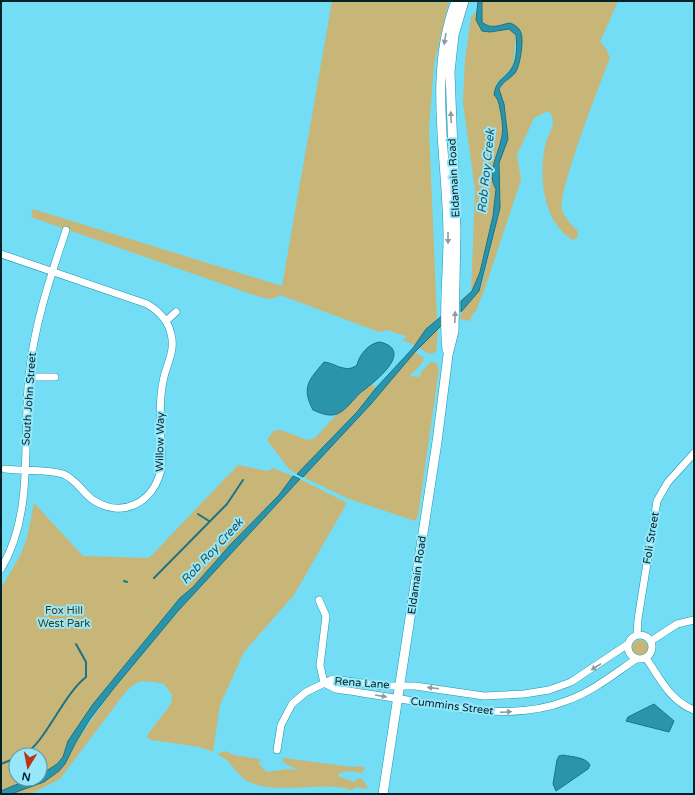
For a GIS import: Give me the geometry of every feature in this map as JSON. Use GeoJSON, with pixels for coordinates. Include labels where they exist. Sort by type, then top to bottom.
{"type":"FeatureCollection","features":[{"type":"Feature","properties":{"kind":"main road","name":"Eldamain Road"},"geometry":{"type":"LineString","coordinates":[[448,355],[445,331],[448,236],[440,95],[446,33],[456,1]]}},
{"type":"Feature","properties":{"kind":"main road","name":"Eldamain Road"},"geometry":{"type":"LineString","coordinates":[[383,794],[401,685],[448,355],[454,331],[456,275],[455,198],[450,118],[450,72],[454,35],[464,1]]}},
{"type":"Feature","properties":{"kind":"street","name":"South John Street"},"geometry":{"type":"LineString","coordinates":[[1,569],[13,545],[19,524],[24,471],[29,377],[39,317],[66,230]]}},
{"type":"Feature","properties":{"kind":"street","name":"Willow Way"},"geometry":{"type":"LineString","coordinates":[[1,254],[147,304],[158,311],[166,321],[171,334],[172,348],[161,398],[161,470],[158,481],[147,498],[126,507],[114,508],[92,499],[75,482],[64,475],[52,472],[5,469]]}},
{"type":"Feature","properties":{"kind":"street"},"geometry":{"type":"LineString","coordinates":[[166,321],[176,312]]}},
{"type":"Feature","properties":{"kind":"street"},"geometry":{"type":"LineString","coordinates":[[29,377],[55,377]]}},
{"type":"Feature","properties":{"kind":"street","name":"Foli Street"},"geometry":{"type":"LineString","coordinates":[[637,635],[638,619],[657,501],[668,482],[694,453]]}},
{"type":"Feature","properties":{"kind":"street"},"geometry":{"type":"LineString","coordinates":[[319,600],[326,616],[320,665],[324,683]]}},
{"type":"Feature","properties":{"kind":"street"},"geometry":{"type":"LineString","coordinates":[[651,641],[677,624],[694,620]]}},
{"type":"Feature","properties":{"kind":"street"},"geometry":{"type":"LineString","coordinates":[[637,635],[643,636],[651,641],[651,652],[646,658],[636,659],[631,655],[628,644],[630,640],[637,635]]}},
{"type":"Feature","properties":{"kind":"street","name":"Cummins Street"},"geometry":{"type":"LineString","coordinates":[[401,685],[484,696],[512,696],[539,692],[571,682],[628,644]]}},
{"type":"Feature","properties":{"kind":"street"},"geometry":{"type":"LineString","coordinates":[[646,658],[672,697],[679,703],[694,710]]}},
{"type":"Feature","properties":{"kind":"street","name":"Cummins Street"},"geometry":{"type":"LineString","coordinates":[[398,699],[497,712],[536,708],[565,702],[583,694],[636,659]]}},
{"type":"Feature","properties":{"kind":"street","name":"Rena Lane"},"geometry":{"type":"LineString","coordinates":[[277,750],[281,725],[286,714],[299,698],[324,683],[333,679],[384,686],[401,685]]}},
{"type":"Feature","properties":{"kind":"street","name":"Rena Lane"},"geometry":{"type":"LineString","coordinates":[[324,683],[336,689],[398,699]]}},
{"type":"Feature","properties":{"kind":"green space"},"geometry":{"type":"Polygon","coordinates":[[[332,1],[449,1],[434,64],[429,129],[437,319],[426,329],[415,345],[402,340],[407,337],[387,330],[379,332],[280,295],[269,299],[256,296],[31,217],[33,209],[282,286],[332,1]]]}},
{"type":"Feature","properties":{"kind":"green space"},"geometry":{"type":"Polygon","coordinates":[[[482,1],[618,1],[600,42],[606,48],[610,58],[581,136],[566,182],[562,200],[563,213],[578,232],[578,237],[573,240],[563,232],[555,222],[549,210],[545,196],[542,168],[546,142],[553,122],[552,116],[548,111],[534,118],[517,155],[521,180],[485,288],[476,311],[470,321],[460,319],[461,314],[466,305],[480,289],[482,284],[500,208],[499,163],[507,139],[504,104],[499,89],[516,64],[522,44],[522,34],[510,23],[499,26],[489,26],[482,22],[482,1]]]}},
{"type":"Feature","properties":{"kind":"green space"},"geometry":{"type":"Polygon","coordinates":[[[476,12],[478,25],[496,31],[509,29],[516,35],[513,66],[496,84],[502,119],[502,133],[495,204],[480,272],[471,293],[475,190],[463,103],[465,59],[471,17],[476,12]]]}},
{"type":"Feature","properties":{"kind":"green space"},"geometry":{"type":"Polygon","coordinates":[[[438,329],[436,352],[430,354],[419,348],[438,329]]]}},
{"type":"Feature","properties":{"kind":"green space"},"geometry":{"type":"Polygon","coordinates":[[[415,352],[424,358],[422,363],[410,376],[419,377],[424,368],[431,362],[436,363],[439,369],[418,516],[415,521],[349,499],[303,477],[371,404],[415,352]]]}},
{"type":"Feature","properties":{"kind":"green space"},"geometry":{"type":"Polygon","coordinates":[[[371,384],[376,388],[357,412],[297,474],[289,469],[267,440],[273,431],[281,430],[307,440],[315,438],[337,414],[371,384]]]}},
{"type":"Feature","properties":{"kind":"green space","name":"Fox Hill West Park"},"geometry":{"type":"Polygon","coordinates":[[[238,465],[268,471],[273,468],[293,476],[279,495],[230,545],[193,587],[180,598],[93,704],[68,741],[63,757],[57,764],[48,770],[48,747],[8,747],[8,787],[12,787],[1,791],[1,588],[20,556],[27,538],[34,503],[83,556],[149,558],[238,465]]]}},
{"type":"Feature","properties":{"kind":"green space"},"geometry":{"type":"Polygon","coordinates":[[[300,479],[347,503],[294,595],[244,652],[220,705],[213,752],[200,747],[151,740],[147,738],[148,734],[171,704],[172,695],[164,684],[144,681],[135,684],[126,692],[60,779],[48,785],[48,779],[65,764],[76,742],[114,688],[178,611],[300,479]]]}},
{"type":"Feature","properties":{"kind":"green space"},"geometry":{"type":"Polygon","coordinates":[[[640,640],[647,645],[648,648],[643,655],[640,656],[633,651],[632,648],[637,641],[640,640]]]}},
{"type":"Feature","properties":{"kind":"green space"},"geometry":{"type":"Polygon","coordinates":[[[225,751],[234,755],[260,759],[259,764],[267,772],[287,769],[299,770],[284,763],[282,759],[284,758],[352,767],[361,766],[365,768],[362,773],[349,771],[338,774],[338,776],[354,782],[361,778],[368,787],[366,789],[357,787],[351,790],[329,787],[279,788],[254,784],[243,778],[227,761],[217,754],[225,751]]]}},
{"type":"Feature","properties":{"kind":"green space"},"geometry":{"type":"Polygon","coordinates":[[[30,787],[45,787],[31,794],[11,794],[30,787]]]}},
{"type":"Feature","properties":{"kind":"water"},"geometry":{"type":"Polygon","coordinates":[[[478,1],[482,1],[482,22],[489,26],[499,26],[510,23],[515,25],[519,29],[522,36],[522,47],[517,70],[502,84],[499,89],[504,104],[508,139],[499,163],[500,208],[479,291],[461,312],[461,301],[472,291],[480,272],[493,216],[496,189],[493,183],[492,171],[500,146],[503,128],[499,105],[494,95],[495,89],[513,66],[517,43],[516,35],[509,29],[490,32],[482,31],[476,20],[478,1]]]}},
{"type":"Feature","properties":{"kind":"water"},"geometry":{"type":"Polygon","coordinates":[[[443,315],[442,325],[415,352],[371,404],[303,477],[297,474],[357,412],[376,388],[413,348],[426,329],[443,315]]]}},
{"type":"Feature","properties":{"kind":"water"},"geometry":{"type":"Polygon","coordinates":[[[380,342],[390,346],[394,352],[393,359],[382,375],[360,393],[346,408],[337,414],[328,415],[313,410],[309,402],[307,389],[308,384],[324,362],[345,368],[353,367],[357,365],[360,357],[368,347],[380,342]]]}},
{"type":"Feature","properties":{"kind":"water"},"geometry":{"type":"Polygon","coordinates":[[[293,476],[300,479],[178,611],[90,719],[65,764],[59,771],[48,779],[48,770],[57,764],[63,757],[68,741],[93,704],[180,598],[193,587],[230,545],[279,495],[293,476]]]}},
{"type":"Feature","properties":{"kind":"water"},"geometry":{"type":"Polygon","coordinates":[[[654,704],[674,721],[669,732],[626,721],[628,717],[654,704]]]}},
{"type":"Feature","properties":{"kind":"water"},"geometry":{"type":"Polygon","coordinates":[[[563,755],[585,760],[590,765],[588,769],[556,791],[553,784],[557,760],[559,756],[563,755]]]}},
{"type":"Feature","properties":{"kind":"water"},"geometry":{"type":"Polygon","coordinates":[[[10,787],[30,787],[11,794],[1,794],[1,791],[10,787]]]}},
{"type":"Feature","properties":{"kind":"waterway"},"geometry":{"type":"LineString","coordinates":[[154,578],[227,504],[243,480]]}},
{"type":"Feature","properties":{"kind":"waterway"},"geometry":{"type":"LineString","coordinates":[[198,514],[209,521]]}},
{"type":"Feature","properties":{"kind":"waterway"},"geometry":{"type":"LineString","coordinates":[[33,747],[39,741],[77,685],[86,677],[86,662],[76,644]]}},
{"type":"Feature","properties":{"kind":"waterway"},"geometry":{"type":"LineString","coordinates":[[1,764],[8,761]]}},
{"type":"Feature","properties":{"kind":"water label","name":"Rob Roy Creek"},"geometry":{"type":"Point","coordinates":[486,171]}},
{"type":"Feature","properties":{"kind":"water label","name":"Rob Roy Creek"},"geometry":{"type":"Point","coordinates":[212,551]}}]}
